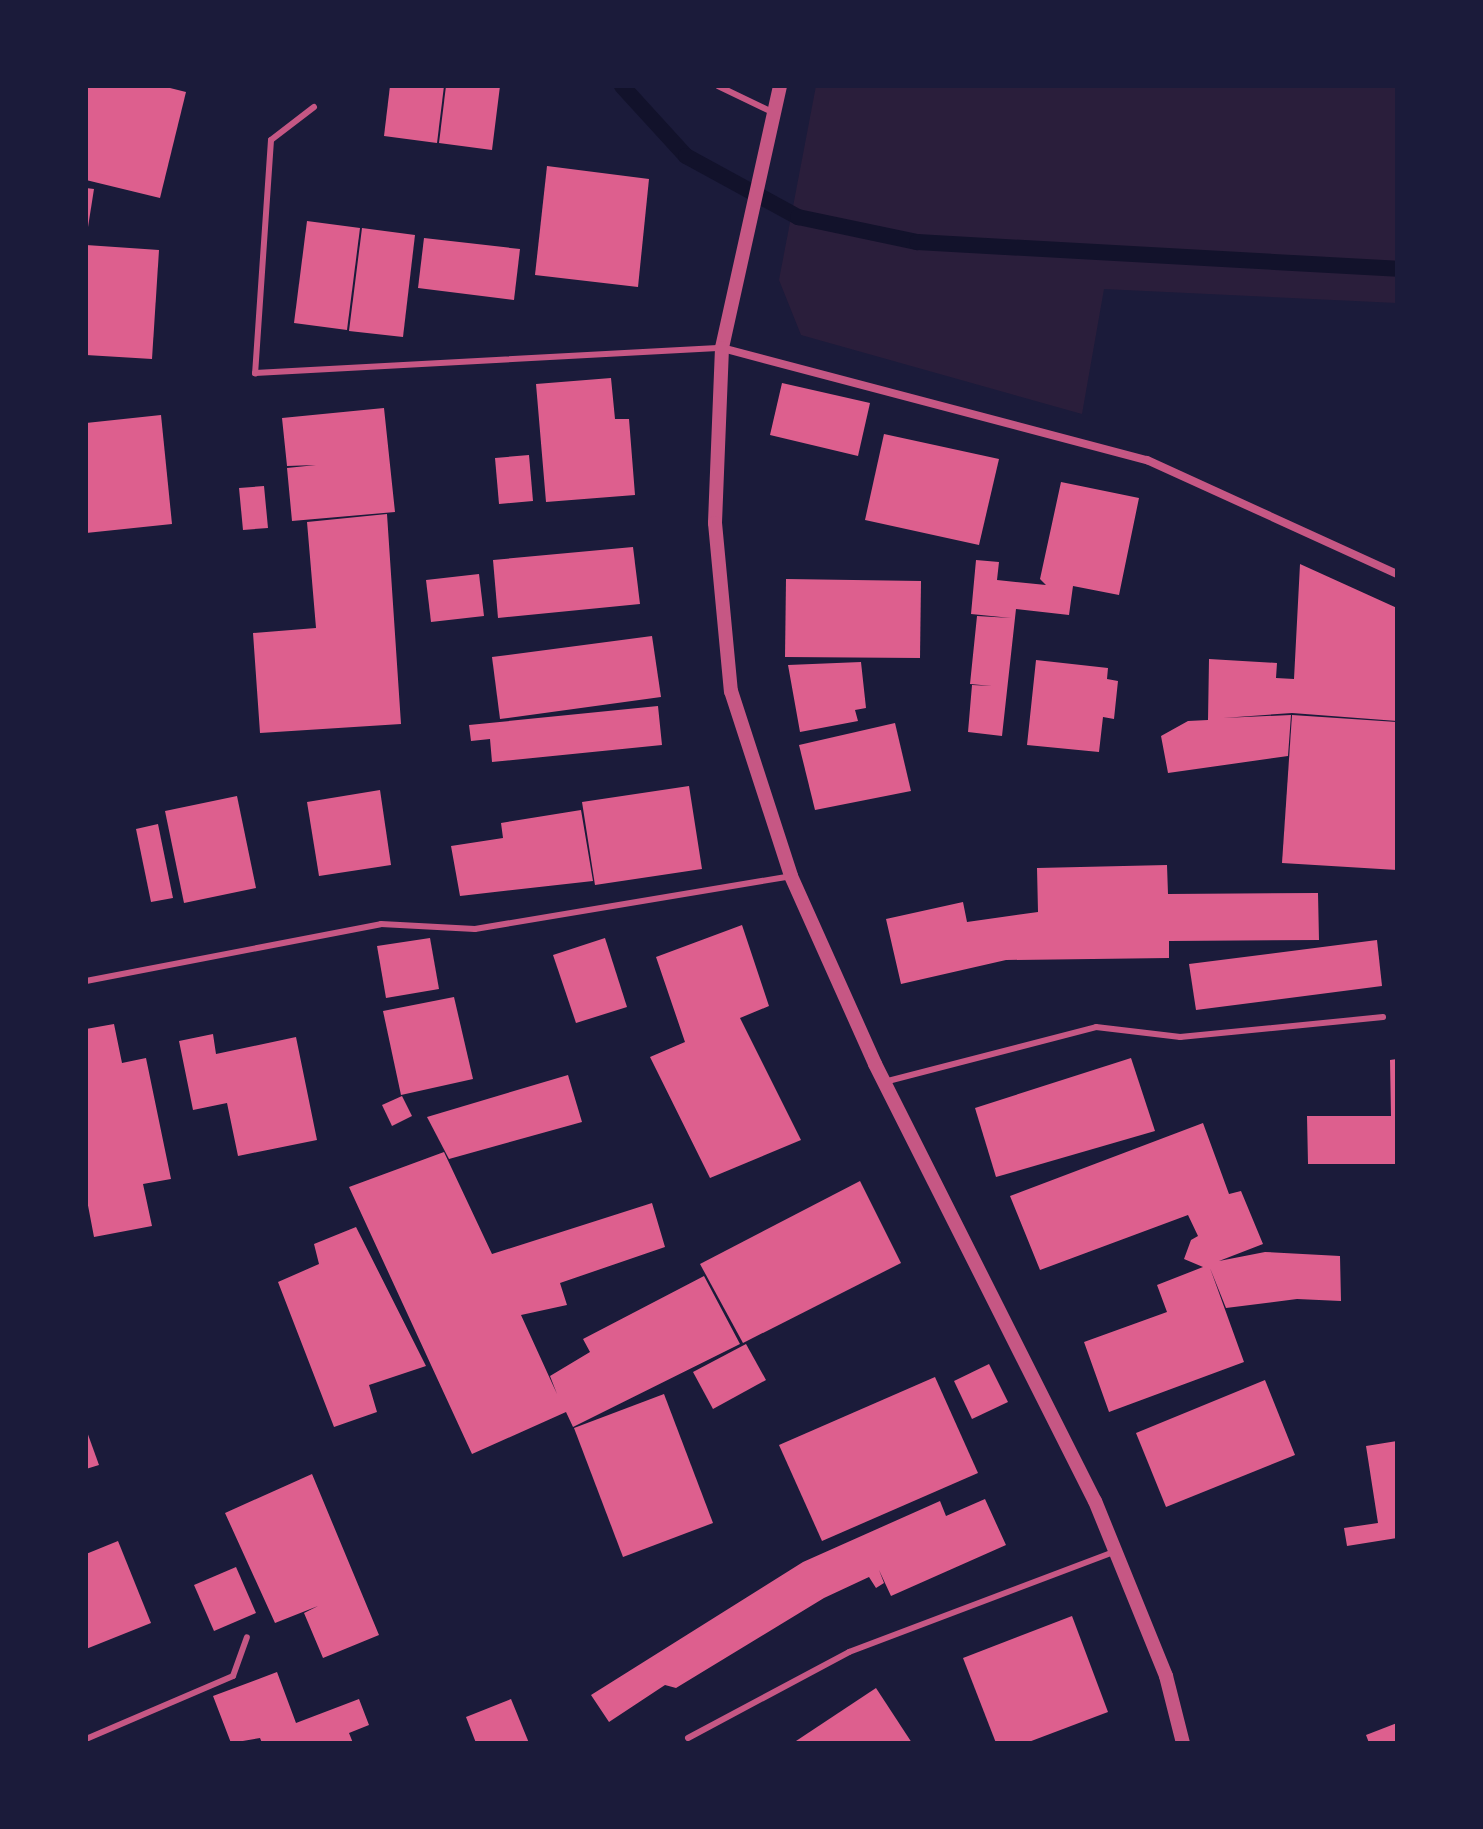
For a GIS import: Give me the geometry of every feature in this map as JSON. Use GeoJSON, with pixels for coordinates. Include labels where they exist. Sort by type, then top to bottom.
{"type":"FeatureCollection","features":[{"type":"Feature","properties":{"kind":"street"},"geometry":{"type":"LineString","coordinates":[[780,86],[764,164],[741,245],[722,348],[715,523],[731,691],[791,876],[884,1082],[1117,1551],[1166,1676],[1183,1743]]}},
{"type":"Feature","properties":{"kind":"street"},"geometry":{"type":"LineString","coordinates":[[722,348],[1147,460],[1397,574]]}},
{"type":"Feature","properties":{"kind":"lane"},"geometry":{"type":"LineString","coordinates":[[718,86],[774,113]]}},
{"type":"Feature","properties":{"kind":"lane"},"geometry":{"type":"LineString","coordinates":[[314,107],[271,140],[255,373],[722,348]]}},
{"type":"Feature","properties":{"kind":"lane"},"geometry":{"type":"LineString","coordinates":[[86,981],[381,924],[475,929],[791,876]]}},
{"type":"Feature","properties":{"kind":"lane"},"geometry":{"type":"LineString","coordinates":[[884,1082],[1096,1027],[1180,1037],[1383,1017]]}},
{"type":"Feature","properties":{"kind":"lane"},"geometry":{"type":"LineString","coordinates":[[688,1738],[849,1652],[1117,1551]]}},
{"type":"Feature","properties":{"kind":"lane"},"geometry":{"type":"LineString","coordinates":[[86,1739],[233,1676],[247,1637]]}},
{"type":"Feature","properties":{"kind":"shaded area"},"geometry":{"type":"Polygon","coordinates":[[[816,86],[1397,86],[1397,303],[1104,289],[1082,414],[801,335],[779,280],[816,86]]]}},
{"type":"Feature","properties":{"kind":"building"},"geometry":{"type":"Polygon","coordinates":[[[86,86],[162,86],[186,92],[160,198],[86,180],[86,86]]]}},
{"type":"Feature","properties":{"kind":"building"},"geometry":{"type":"Polygon","coordinates":[[[390,86],[444,86],[437,143],[384,136],[390,86]]]}},
{"type":"Feature","properties":{"kind":"building"},"geometry":{"type":"Polygon","coordinates":[[[446,86],[500,86],[492,150],[439,143],[446,86]]]}},
{"type":"Feature","properties":{"kind":"building"},"geometry":{"type":"Polygon","coordinates":[[[547,166],[649,179],[638,287],[535,275],[547,166]]]}},
{"type":"Feature","properties":{"kind":"building"},"geometry":{"type":"Polygon","coordinates":[[[86,188],[94,189],[88,227],[86,227],[86,188]]]}},
{"type":"Feature","properties":{"kind":"building"},"geometry":{"type":"Polygon","coordinates":[[[307,221],[360,228],[347,330],[294,323],[307,221]]]}},
{"type":"Feature","properties":{"kind":"building"},"geometry":{"type":"Polygon","coordinates":[[[362,228],[415,235],[403,337],[349,331],[362,228]]]}},
{"type":"Feature","properties":{"kind":"building"},"geometry":{"type":"Polygon","coordinates":[[[424,238],[520,249],[514,300],[418,288],[424,238]]]}},
{"type":"Feature","properties":{"kind":"building"},"geometry":{"type":"Polygon","coordinates":[[[86,245],[159,250],[152,359],[86,355],[86,245]]]}},
{"type":"Feature","properties":{"kind":"building"},"geometry":{"type":"Polygon","coordinates":[[[611,378],[615,419],[629,419],[635,495],[546,502],[536,384],[611,378]]]}},
{"type":"Feature","properties":{"kind":"building"},"geometry":{"type":"Polygon","coordinates":[[[782,383],[870,403],[858,456],[770,435],[782,383]]]}},
{"type":"Feature","properties":{"kind":"building"},"geometry":{"type":"Polygon","coordinates":[[[384,408],[395,512],[292,521],[287,468],[316,465],[287,466],[282,418],[384,408]]]}},
{"type":"Feature","properties":{"kind":"building"},"geometry":{"type":"Polygon","coordinates":[[[161,415],[172,524],[86,533],[86,423],[161,415]]]}},
{"type":"Feature","properties":{"kind":"building"},"geometry":{"type":"Polygon","coordinates":[[[884,434],[999,459],[979,545],[865,520],[884,434]]]}},
{"type":"Feature","properties":{"kind":"building"},"geometry":{"type":"Polygon","coordinates":[[[529,455],[533,501],[499,504],[495,458],[529,455]]]}},
{"type":"Feature","properties":{"kind":"building"},"geometry":{"type":"Polygon","coordinates":[[[1061,482],[1139,498],[1119,595],[1073,586],[1069,615],[1016,609],[1002,736],[968,732],[972,685],[992,686],[970,684],[977,616],[1011,618],[971,614],[976,560],[999,562],[997,580],[1046,585],[1040,579],[1061,482]]]}},
{"type":"Feature","properties":{"kind":"building"},"geometry":{"type":"Polygon","coordinates":[[[264,486],[268,528],[243,530],[239,488],[264,486]]]}},
{"type":"Feature","properties":{"kind":"building"},"geometry":{"type":"Polygon","coordinates":[[[387,514],[401,724],[260,733],[253,633],[316,628],[307,522],[387,514]]]}},
{"type":"Feature","properties":{"kind":"building"},"geometry":{"type":"Polygon","coordinates":[[[633,547],[640,604],[498,618],[493,560],[633,547]]]}},
{"type":"Feature","properties":{"kind":"building"},"geometry":{"type":"Polygon","coordinates":[[[1300,564],[1397,608],[1397,721],[1292,713],[1223,718],[1291,715],[1288,756],[1168,773],[1161,736],[1188,721],[1208,720],[1209,659],[1277,663],[1276,678],[1294,679],[1300,564]]]}},
{"type":"Feature","properties":{"kind":"building"},"geometry":{"type":"Polygon","coordinates":[[[479,574],[484,616],[431,622],[426,580],[479,574]]]}},
{"type":"Feature","properties":{"kind":"building"},"geometry":{"type":"Polygon","coordinates":[[[786,579],[921,581],[920,658],[785,657],[786,579]]]}},
{"type":"Feature","properties":{"kind":"building"},"geometry":{"type":"Polygon","coordinates":[[[652,636],[661,697],[500,719],[492,657],[652,636]]]}},
{"type":"Feature","properties":{"kind":"building"},"geometry":{"type":"Polygon","coordinates":[[[1036,660],[1108,668],[1107,679],[1118,681],[1114,719],[1103,717],[1099,752],[1027,745],[1036,660]]]}},
{"type":"Feature","properties":{"kind":"building"},"geometry":{"type":"Polygon","coordinates":[[[861,662],[866,708],[855,710],[858,721],[800,732],[788,665],[861,662]]]}},
{"type":"Feature","properties":{"kind":"building"},"geometry":{"type":"Polygon","coordinates":[[[658,706],[662,745],[492,762],[490,739],[471,741],[469,725],[658,706]]]}},
{"type":"Feature","properties":{"kind":"building"},"geometry":{"type":"Polygon","coordinates":[[[1292,715],[1397,722],[1397,870],[1282,863],[1292,715]]]}},
{"type":"Feature","properties":{"kind":"building"},"geometry":{"type":"Polygon","coordinates":[[[895,723],[911,791],[815,810],[799,745],[895,723]]]}},
{"type":"Feature","properties":{"kind":"building"},"geometry":{"type":"Polygon","coordinates":[[[689,786],[702,869],[595,885],[582,802],[689,786]]]}},
{"type":"Feature","properties":{"kind":"building"},"geometry":{"type":"Polygon","coordinates":[[[380,790],[391,865],[319,876],[307,802],[380,790]]]}},
{"type":"Feature","properties":{"kind":"building"},"geometry":{"type":"Polygon","coordinates":[[[237,796],[256,888],[184,903],[165,811],[237,796]]]}},
{"type":"Feature","properties":{"kind":"building"},"geometry":{"type":"Polygon","coordinates":[[[581,810],[593,881],[460,896],[451,846],[503,838],[501,823],[581,810]]]}},
{"type":"Feature","properties":{"kind":"building"},"geometry":{"type":"Polygon","coordinates":[[[158,824],[173,898],[151,902],[136,829],[158,824]]]}},
{"type":"Feature","properties":{"kind":"building"},"geometry":{"type":"Polygon","coordinates":[[[1167,865],[1168,894],[1318,893],[1319,940],[1169,941],[1169,958],[1006,960],[901,984],[886,919],[963,902],[967,922],[1038,912],[1037,868],[1167,865]]]}},
{"type":"Feature","properties":{"kind":"building"},"geometry":{"type":"Polygon","coordinates":[[[742,925],[769,1006],[740,1018],[801,1140],[710,1178],[650,1057],[685,1042],[656,957],[742,925]]]}},
{"type":"Feature","properties":{"kind":"building"},"geometry":{"type":"Polygon","coordinates":[[[430,938],[439,989],[386,998],[377,946],[430,938]]]}},
{"type":"Feature","properties":{"kind":"building"},"geometry":{"type":"Polygon","coordinates":[[[605,938],[627,1007],[576,1023],[553,955],[605,938]]]}},
{"type":"Feature","properties":{"kind":"building"},"geometry":{"type":"Polygon","coordinates":[[[1377,940],[1382,986],[1196,1010],[1189,964],[1377,940]]]}},
{"type":"Feature","properties":{"kind":"building"},"geometry":{"type":"Polygon","coordinates":[[[454,997],[473,1079],[401,1095],[383,1011],[454,997]]]}},
{"type":"Feature","properties":{"kind":"building"},"geometry":{"type":"Polygon","coordinates":[[[114,1024],[122,1063],[146,1058],[171,1179],[143,1184],[152,1226],[94,1237],[86,1195],[86,1029],[114,1024]]]}},
{"type":"Feature","properties":{"kind":"building"},"geometry":{"type":"Polygon","coordinates":[[[213,1034],[216,1054],[296,1037],[317,1140],[238,1156],[227,1103],[193,1110],[179,1041],[213,1034]]]}},
{"type":"Feature","properties":{"kind":"building"},"geometry":{"type":"Polygon","coordinates":[[[1131,1058],[1155,1131],[996,1177],[975,1108],[1131,1058]]]}},
{"type":"Feature","properties":{"kind":"building"},"geometry":{"type":"Polygon","coordinates":[[[1397,1059],[1397,1164],[1308,1164],[1307,1116],[1391,1116],[1390,1060],[1397,1059]]]}},
{"type":"Feature","properties":{"kind":"building"},"geometry":{"type":"Polygon","coordinates":[[[568,1075],[582,1122],[449,1159],[427,1117],[568,1075]]]}},
{"type":"Feature","properties":{"kind":"building"},"geometry":{"type":"Polygon","coordinates":[[[402,1096],[412,1116],[392,1126],[382,1105],[402,1096]]]}},
{"type":"Feature","properties":{"kind":"building"},"geometry":{"type":"Polygon","coordinates":[[[1203,1123],[1229,1194],[1241,1191],[1263,1244],[1219,1261],[1265,1252],[1340,1256],[1341,1301],[1297,1299],[1226,1308],[1210,1268],[1244,1362],[1109,1412],[1084,1342],[1167,1312],[1157,1285],[1203,1267],[1184,1259],[1191,1240],[1198,1236],[1188,1215],[1040,1270],[1010,1196],[1203,1123]]]}},
{"type":"Feature","properties":{"kind":"building"},"geometry":{"type":"Polygon","coordinates":[[[444,1152],[492,1254],[652,1203],[665,1247],[560,1283],[567,1305],[521,1315],[557,1394],[550,1376],[590,1352],[583,1339],[704,1276],[740,1344],[573,1427],[566,1412],[472,1454],[349,1187],[444,1152]]]}},
{"type":"Feature","properties":{"kind":"building"},"geometry":{"type":"Polygon","coordinates":[[[860,1181],[901,1263],[743,1343],[700,1264],[860,1181]]]}},
{"type":"Feature","properties":{"kind":"building"},"geometry":{"type":"Polygon","coordinates":[[[356,1227],[426,1366],[369,1385],[377,1412],[334,1427],[278,1282],[319,1264],[314,1244],[356,1227]]]}},
{"type":"Feature","properties":{"kind":"building"},"geometry":{"type":"Polygon","coordinates":[[[746,1344],[766,1380],[713,1409],[693,1372],[746,1344]]]}},
{"type":"Feature","properties":{"kind":"building"},"geometry":{"type":"Polygon","coordinates":[[[989,1364],[1008,1402],[972,1419],[954,1381],[989,1364]]]}},
{"type":"Feature","properties":{"kind":"building"},"geometry":{"type":"Polygon","coordinates":[[[935,1377],[978,1473],[822,1541],[779,1445],[935,1377]]]}},
{"type":"Feature","properties":{"kind":"building"},"geometry":{"type":"Polygon","coordinates":[[[1265,1380],[1295,1455],[1166,1507],[1136,1433],[1265,1380]]]}},
{"type":"Feature","properties":{"kind":"building"},"geometry":{"type":"Polygon","coordinates":[[[664,1394],[713,1523],[623,1557],[574,1428],[664,1394]]]}},
{"type":"Feature","properties":{"kind":"building"},"geometry":{"type":"Polygon","coordinates":[[[86,1429],[99,1465],[86,1469],[86,1429]]]}},
{"type":"Feature","properties":{"kind":"building"},"geometry":{"type":"Polygon","coordinates":[[[1397,1441],[1397,1538],[1347,1546],[1344,1528],[1378,1523],[1366,1446],[1397,1441]]]}},
{"type":"Feature","properties":{"kind":"building"},"geometry":{"type":"Polygon","coordinates":[[[312,1474],[379,1635],[323,1658],[304,1613],[318,1606],[275,1623],[225,1513],[312,1474]]]}},
{"type":"Feature","properties":{"kind":"building"},"geometry":{"type":"Polygon","coordinates":[[[985,1499],[1006,1545],[891,1596],[879,1570],[884,1583],[876,1588],[869,1577],[824,1598],[676,1688],[665,1685],[609,1722],[591,1695],[803,1562],[940,1501],[946,1516],[985,1499]]]}},
{"type":"Feature","properties":{"kind":"building"},"geometry":{"type":"Polygon","coordinates":[[[118,1541],[151,1623],[86,1649],[86,1554],[118,1541]]]}},
{"type":"Feature","properties":{"kind":"building"},"geometry":{"type":"Polygon","coordinates":[[[236,1567],[256,1613],[214,1631],[194,1585],[236,1567]]]}},
{"type":"Feature","properties":{"kind":"building"},"geometry":{"type":"Polygon","coordinates":[[[1072,1616],[1108,1712],[1026,1743],[996,1743],[963,1658],[1072,1616]]]}},
{"type":"Feature","properties":{"kind":"building"},"geometry":{"type":"Polygon","coordinates":[[[277,1672],[296,1723],[359,1699],[369,1725],[349,1733],[353,1743],[262,1743],[260,1738],[231,1743],[213,1696],[277,1672]]]}},
{"type":"Feature","properties":{"kind":"building"},"geometry":{"type":"Polygon","coordinates":[[[876,1688],[912,1743],[793,1743],[876,1688]]]}},
{"type":"Feature","properties":{"kind":"building"},"geometry":{"type":"Polygon","coordinates":[[[511,1699],[529,1743],[476,1743],[466,1717],[511,1699]]]}},
{"type":"Feature","properties":{"kind":"building"},"geometry":{"type":"Polygon","coordinates":[[[1397,1723],[1397,1743],[1369,1743],[1366,1735],[1397,1723]]]}},
{"type":"Feature","properties":{"kind":"waterway"},"geometry":{"type":"LineString","coordinates":[[622,86],[686,156],[798,217],[917,242],[1397,269]]}}]}
